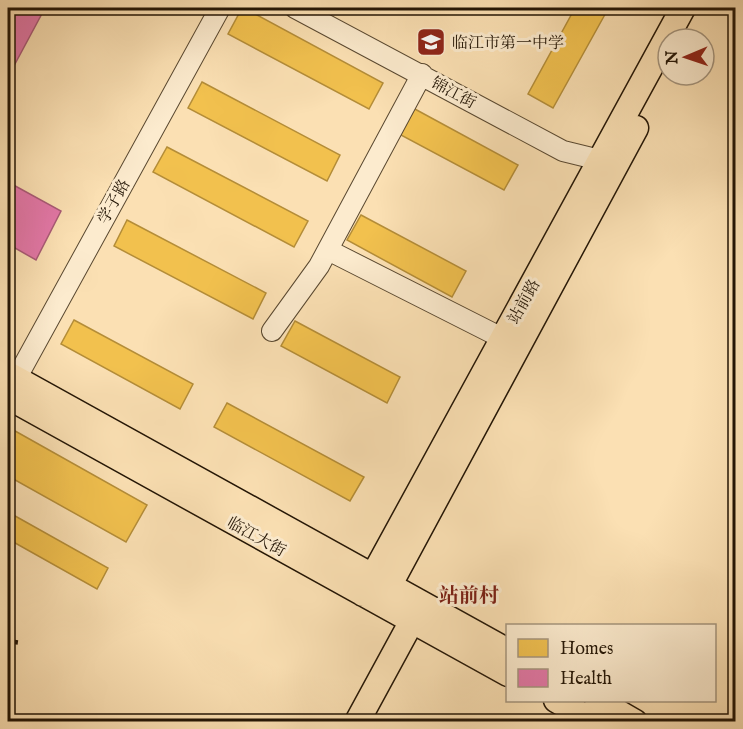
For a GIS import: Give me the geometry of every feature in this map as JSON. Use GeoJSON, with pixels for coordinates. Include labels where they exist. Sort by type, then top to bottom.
{"type":"FeatureCollection","features":[{"type":"Feature","properties":{"kind":"main road","name":"站前路"},"geometry":{"type":"LineString","coordinates":[[376,590],[608,162],[683,8]]}},
{"type":"Feature","properties":{"kind":"main road"},"geometry":{"type":"LineString","coordinates":[[691,27],[701,8]]}},
{"type":"Feature","properties":{"kind":"main road","name":"站前路"},"geometry":{"type":"LineString","coordinates":[[376,590],[502,338],[608,162],[656,87]]}},
{"type":"Feature","properties":{"kind":"main road","name":"临江大街"},"geometry":{"type":"LineString","coordinates":[[10,386],[424,616],[506,651]]}},
{"type":"Feature","properties":{"kind":"main road","name":"临江大街"},"geometry":{"type":"LineString","coordinates":[[424,616],[506,673]]}},
{"type":"Feature","properties":{"kind":"main road"},"geometry":{"type":"LineString","coordinates":[[357,722],[424,616]]}},
{"type":"Feature","properties":{"kind":"main road"},"geometry":{"type":"LineString","coordinates":[[374,722],[424,616]]}},
{"type":"Feature","properties":{"kind":"main road"},"geometry":{"type":"LineString","coordinates":[[559,702],[594,722]]}},
{"type":"Feature","properties":{"kind":"main road"},"geometry":{"type":"LineString","coordinates":[[600,702],[635,722]]}},
{"type":"Feature","properties":{"kind":"street","name":"学子路"},"geometry":{"type":"LineString","coordinates":[[10,386],[220,8]]}},
{"type":"Feature","properties":{"kind":"street","name":"锦江街"},"geometry":{"type":"LineString","coordinates":[[295,8],[563,151],[608,162]]}},
{"type":"Feature","properties":{"kind":"street"},"geometry":{"type":"LineString","coordinates":[[272,331],[319,266],[422,75]]}},
{"type":"Feature","properties":{"kind":"street"},"geometry":{"type":"LineString","coordinates":[[328,250],[502,338]]}},
{"type":"Feature","properties":{"kind":"building: Homes"},"geometry":{"type":"Polygon","coordinates":[[[242,8],[383,83],[369,109],[228,34],[242,8]]]}},
{"type":"Feature","properties":{"kind":"building: Homes"},"geometry":{"type":"Polygon","coordinates":[[[575,8],[608,9],[553,108],[528,94],[575,8]]]}},
{"type":"Feature","properties":{"kind":"building: Homes"},"geometry":{"type":"Polygon","coordinates":[[[202,82],[340,155],[327,181],[188,108],[202,82]]]}},
{"type":"Feature","properties":{"kind":"building: Homes"},"geometry":{"type":"Polygon","coordinates":[[[413,108],[518,165],[504,190],[399,134],[413,108]]]}},
{"type":"Feature","properties":{"kind":"building: Homes"},"geometry":{"type":"Polygon","coordinates":[[[167,147],[308,221],[294,247],[153,172],[167,147]]]}},
{"type":"Feature","properties":{"kind":"building: Homes"},"geometry":{"type":"Polygon","coordinates":[[[361,215],[466,271],[452,297],[347,240],[361,215]]]}},
{"type":"Feature","properties":{"kind":"building: Homes"},"geometry":{"type":"Polygon","coordinates":[[[127,220],[266,293],[253,319],[114,246],[127,220]]]}},
{"type":"Feature","properties":{"kind":"building: Homes"},"geometry":{"type":"Polygon","coordinates":[[[74,320],[193,384],[180,409],[61,344],[74,320]]]}},
{"type":"Feature","properties":{"kind":"building: Homes"},"geometry":{"type":"Polygon","coordinates":[[[295,321],[400,377],[387,403],[281,346],[295,321]]]}},
{"type":"Feature","properties":{"kind":"building: Homes"},"geometry":{"type":"Polygon","coordinates":[[[227,403],[364,477],[350,501],[214,427],[227,403]]]}},
{"type":"Feature","properties":{"kind":"building: Homes"},"geometry":{"type":"Polygon","coordinates":[[[8,427],[147,505],[126,542],[8,476],[8,427]]]}},
{"type":"Feature","properties":{"kind":"building: Homes"},"geometry":{"type":"Polygon","coordinates":[[[8,512],[108,568],[97,589],[8,539],[8,512]]]}},
{"type":"Feature","properties":{"kind":"building: Health"},"geometry":{"type":"Polygon","coordinates":[[[8,8],[45,8],[8,77],[8,8]]]}},
{"type":"Feature","properties":{"kind":"building: Health"},"geometry":{"type":"Polygon","coordinates":[[[156,8],[170,8],[167,13],[156,8]]]}},
{"type":"Feature","properties":{"kind":"building: Health"},"geometry":{"type":"Polygon","coordinates":[[[8,182],[61,211],[36,260],[8,244],[8,182]]]}},
{"type":"Feature","properties":{"kind":"railway"},"geometry":{"type":"LineString","coordinates":[[8,641],[22,643]]}},
{"type":"Feature","properties":{"kind":"place","name":"临江市第一中学"},"geometry":{"type":"Point","coordinates":[431,42]}},
{"type":"Feature","properties":{"kind":"district","name":"站前村"},"geometry":{"type":"Point","coordinates":[469,595]}}]}
